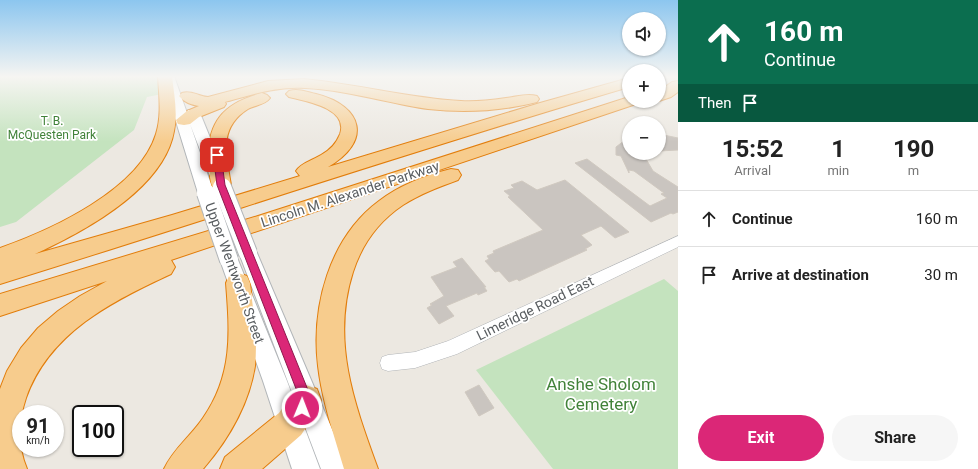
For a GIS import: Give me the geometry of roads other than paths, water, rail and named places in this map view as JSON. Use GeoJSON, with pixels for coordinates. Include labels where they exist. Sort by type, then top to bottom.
{"type":"FeatureCollection","features":[{"type":"Feature","properties":{"kind":"highway"},"geometry":{"type":"LineString","coordinates":[[0,258],[41,242],[89,217],[122,192],[144,170],[159,148],[166,130],[165,98]]}},
{"type":"Feature","properties":{"kind":"highway"},"geometry":{"type":"LineString","coordinates":[[191,98],[197,101],[208,102],[223,98]]}},
{"type":"Feature","properties":{"kind":"highway"},"geometry":{"type":"LineString","coordinates":[[188,117],[237,98]]}},
{"type":"Feature","properties":{"kind":"highway"},"geometry":{"type":"LineString","coordinates":[[216,188],[216,144],[219,130],[229,114],[244,104],[260,98]]}},
{"type":"Feature","properties":{"kind":"highway"},"geometry":{"type":"LineString","coordinates":[[172,223],[297,174],[325,161],[338,151],[347,140],[349,126],[346,119],[337,108],[329,103],[313,98]]}},
{"type":"Feature","properties":{"kind":"highway"},"geometry":{"type":"LineString","coordinates":[[396,98],[428,104],[464,106],[506,103],[534,98]]}},
{"type":"Feature","properties":{"kind":"highway","name":"Lincoln M. Alexander Parkway"},"geometry":{"type":"LineString","coordinates":[[0,274],[172,223],[574,98]]}},
{"type":"Feature","properties":{"kind":"highway","name":"Lincoln M. Alexander Parkway"},"geometry":{"type":"LineString","coordinates":[[0,305],[262,223],[622,104]]}},
{"type":"Feature","properties":{"kind":"highway"},"geometry":{"type":"LineString","coordinates":[[361,469],[334,381],[330,356],[329,331],[331,305],[336,280],[350,248],[358,237],[367,225],[395,201],[425,185],[628,108]]}},
{"type":"Feature","properties":{"kind":"highway"},"geometry":{"type":"LineString","coordinates":[[10,469],[3,443],[5,418],[11,396],[20,376],[46,338],[80,309],[101,296],[262,223]]}},
{"type":"Feature","properties":{"kind":"highway"},"geometry":{"type":"LineString","coordinates":[[181,469],[209,437],[223,414],[234,391],[239,372],[242,347],[238,266]]}},
{"type":"Feature","properties":{"kind":"highway"},"geometry":{"type":"LineString","coordinates":[[237,469],[298,412]]}},
{"type":"Feature","properties":{"kind":"main road","name":"Upper Wentworth Street"},"geometry":{"type":"LineString","coordinates":[[179,98],[188,117],[216,188],[238,266],[298,412],[306,469]]}},
{"type":"Feature","properties":{"kind":"main road","name":"Upper Wentworth Street"},"geometry":{"type":"LineString","coordinates":[[187,98],[188,117]]}},
{"type":"Feature","properties":{"kind":"main road","name":"Upper Wentworth Street"},"geometry":{"type":"LineString","coordinates":[[238,266],[298,412],[335,469]]}},
{"type":"Feature","properties":{"kind":"street","name":"Limeridge Road East"},"geometry":{"type":"LineString","coordinates":[[388,363],[415,360],[451,348],[678,241]]}},
{"type":"Feature","properties":{"kind":"park label","name":"T. B. McQuesten Park"},"geometry":{"type":"Point","coordinates":[52,128]}},
{"type":"Feature","properties":{"kind":"park label","name":"Anshe Sholom Cemetery"},"geometry":{"type":"Point","coordinates":[601,394]}}]}
